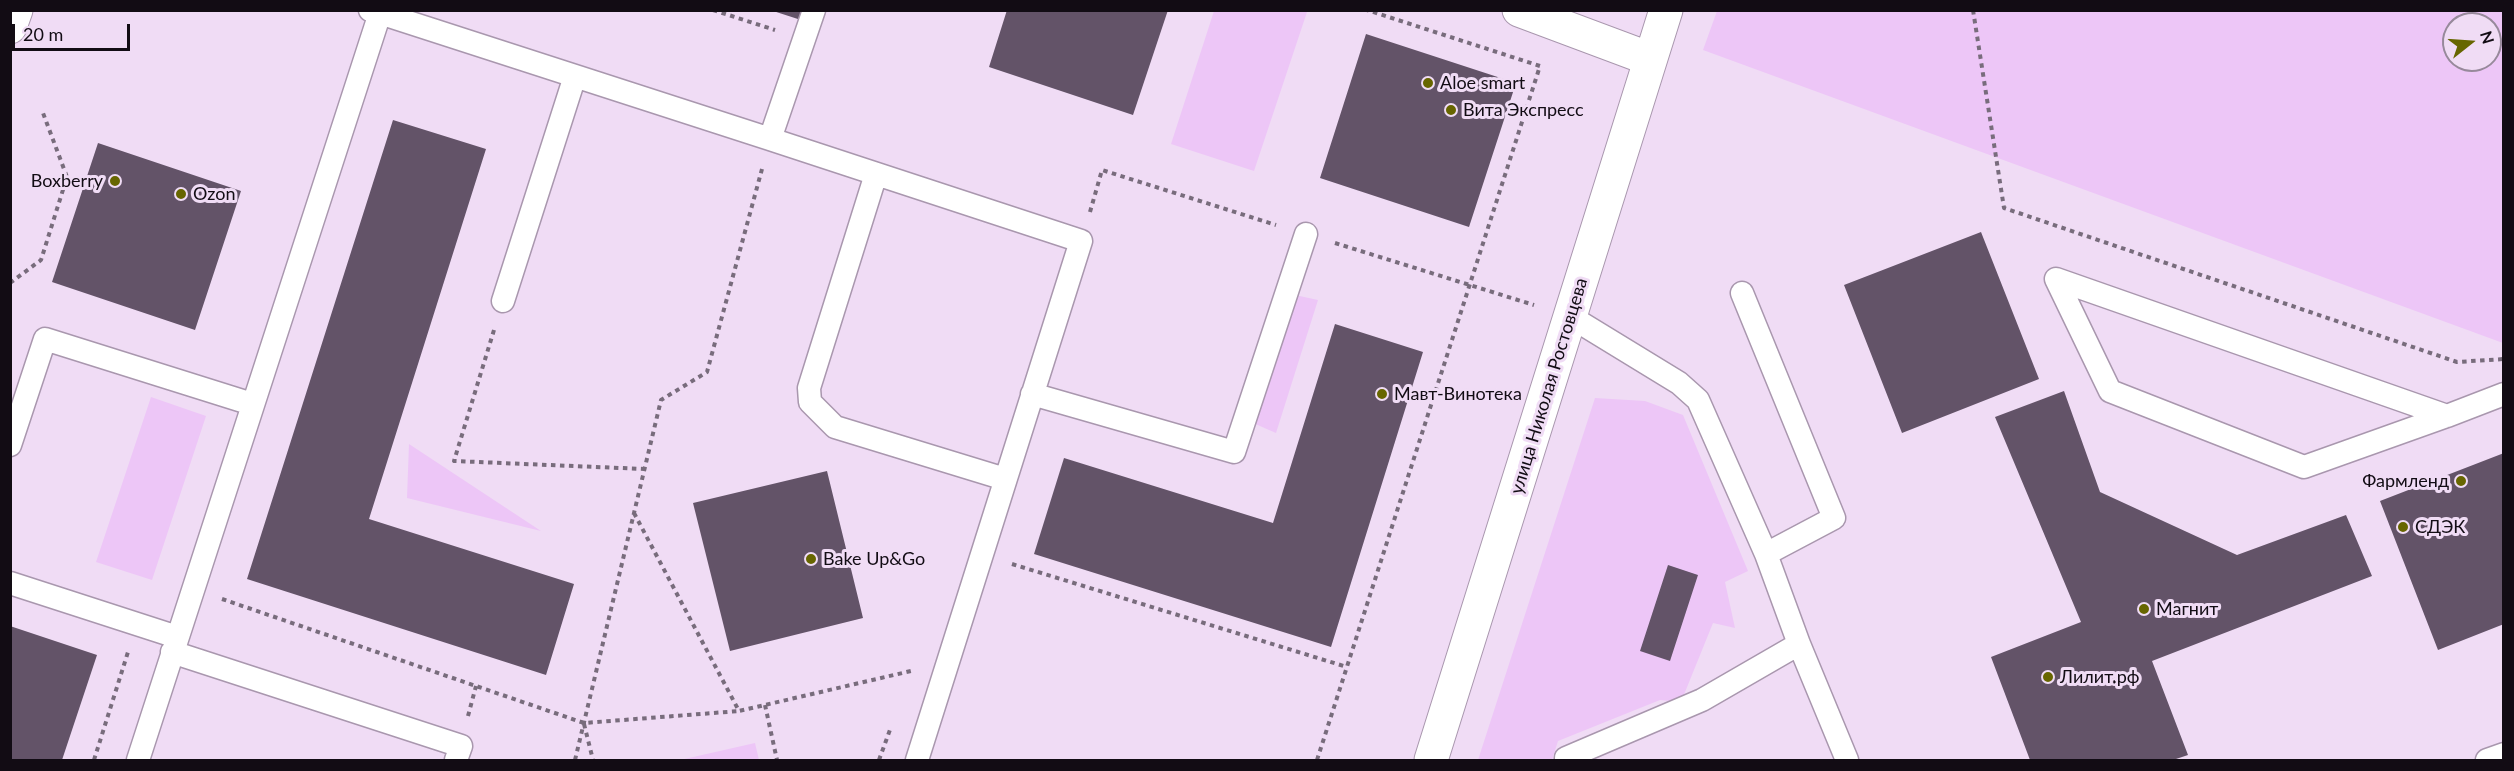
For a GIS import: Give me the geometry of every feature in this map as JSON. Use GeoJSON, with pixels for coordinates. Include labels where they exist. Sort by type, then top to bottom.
{"type":"FeatureCollection","features":[{"type":"Feature","properties":{"kind":"street"},"geometry":{"type":"LineString","coordinates":[[10,27],[16,10]]}},
{"type":"Feature","properties":{"kind":"street"},"geometry":{"type":"LineString","coordinates":[[1519,10],[1650,59]]}},
{"type":"Feature","properties":{"kind":"street","name":"улица Николая Ростовцева"},"geometry":{"type":"LineString","coordinates":[[1431,760],[1665,10]]}},
{"type":"Feature","properties":{"kind":"lane"},"geometry":{"type":"LineString","coordinates":[[770,139],[814,10]]}},
{"type":"Feature","properties":{"kind":"lane"},"geometry":{"type":"LineString","coordinates":[[138,760],[375,12],[1082,241],[917,760]]}},
{"type":"Feature","properties":{"kind":"lane"},"geometry":{"type":"LineString","coordinates":[[502,301],[575,76]]}},
{"type":"Feature","properties":{"kind":"lane"},"geometry":{"type":"LineString","coordinates":[[876,174],[809,388],[810,402],[835,427],[1005,479]]}},
{"type":"Feature","properties":{"kind":"lane"},"geometry":{"type":"LineString","coordinates":[[1032,394],[1234,452],[1306,234]]}},
{"type":"Feature","properties":{"kind":"lane"},"geometry":{"type":"LineString","coordinates":[[2447,416],[2056,279],[2110,391],[2304,467],[2447,416],[2504,394]]}},
{"type":"Feature","properties":{"kind":"lane"},"geometry":{"type":"LineString","coordinates":[[1742,292],[1834,518],[1766,554]]}},
{"type":"Feature","properties":{"kind":"lane"},"geometry":{"type":"LineString","coordinates":[[1571,317],[1679,383],[1698,400],[1766,554],[1799,644],[1847,760]]}},
{"type":"Feature","properties":{"kind":"lane"},"geometry":{"type":"LineString","coordinates":[[10,445],[45,339],[252,404]]}},
{"type":"Feature","properties":{"kind":"lane"},"geometry":{"type":"LineString","coordinates":[[10,583],[137,623],[175,645],[461,746],[456,760]]}},
{"type":"Feature","properties":{"kind":"lane"},"geometry":{"type":"LineString","coordinates":[[1566,760],[1566,758],[1702,700],[1799,644]]}},
{"type":"Feature","properties":{"kind":"lane"},"geometry":{"type":"LineString","coordinates":[[2487,760],[2504,754]]}},
{"type":"Feature","properties":{"kind":"path"},"geometry":{"type":"LineString","coordinates":[[713,10],[805,39]]}},
{"type":"Feature","properties":{"kind":"path"},"geometry":{"type":"LineString","coordinates":[[1317,760],[1539,66],[1367,10]]}},
{"type":"Feature","properties":{"kind":"path"},"geometry":{"type":"LineString","coordinates":[[1973,10],[2004,208],[2457,362],[2504,359]]}},
{"type":"Feature","properties":{"kind":"path"},"geometry":{"type":"LineString","coordinates":[[10,284],[41,260],[67,177],[43,112]]}},
{"type":"Feature","properties":{"kind":"path"},"geometry":{"type":"LineString","coordinates":[[575,760],[661,400],[707,372],[770,139]]}},
{"type":"Feature","properties":{"kind":"path"},"geometry":{"type":"LineString","coordinates":[[502,301],[454,461],[644,469]]}},
{"type":"Feature","properties":{"kind":"path"},"geometry":{"type":"LineString","coordinates":[[634,512],[740,711]]}},
{"type":"Feature","properties":{"kind":"path"},"geometry":{"type":"LineString","coordinates":[[981,555],[1347,667]]}},
{"type":"Feature","properties":{"kind":"path"},"geometry":{"type":"LineString","coordinates":[[192,588],[584,723],[740,711],[911,672],[914,660]]}},
{"type":"Feature","properties":{"kind":"path"},"geometry":{"type":"LineString","coordinates":[[94,760],[137,623]]}},
{"type":"Feature","properties":{"kind":"path"},"geometry":{"type":"LineString","coordinates":[[765,705],[777,760]]}},
{"type":"Feature","properties":{"kind":"path"},"geometry":{"type":"LineString","coordinates":[[584,723],[593,760]]}},
{"type":"Feature","properties":{"kind":"shaded area"},"geometry":{"type":"Polygon","coordinates":[[[1214,11],[1307,12],[1254,171],[1171,144],[1214,11]]]}},
{"type":"Feature","properties":{"kind":"shaded area"},"geometry":{"type":"Polygon","coordinates":[[[1717,11],[2503,11],[2503,343],[1703,50],[1717,11]]]}},
{"type":"Feature","properties":{"kind":"shaded area"},"geometry":{"type":"Polygon","coordinates":[[[1295,295],[1318,300],[1276,433],[1253,423],[1295,295]]]}},
{"type":"Feature","properties":{"kind":"shaded area"},"geometry":{"type":"Polygon","coordinates":[[[151,397],[206,416],[152,580],[96,562],[151,397]]]}},
{"type":"Feature","properties":{"kind":"shaded area"},"geometry":{"type":"Polygon","coordinates":[[[1595,398],[1645,401],[1683,415],[1748,571],[1725,582],[1735,628],[1713,623],[1681,702],[1660,700],[1558,741],[1552,760],[1478,760],[1595,398]]]}},
{"type":"Feature","properties":{"kind":"shaded area"},"geometry":{"type":"Polygon","coordinates":[[[409,444],[541,531],[407,498],[409,444]]]}},
{"type":"Feature","properties":{"kind":"shaded area"},"geometry":{"type":"Polygon","coordinates":[[[755,743],[759,760],[680,760],[755,743]]]}},
{"type":"Feature","properties":{"kind":"building"},"geometry":{"type":"Polygon","coordinates":[[[770,10],[804,10],[801,20],[770,10]]]}},
{"type":"Feature","properties":{"kind":"building"},"geometry":{"type":"Polygon","coordinates":[[[1007,10],[1168,10],[1133,115],[989,67],[1007,10]]]}},
{"type":"Feature","properties":{"kind":"building"},"geometry":{"type":"Polygon","coordinates":[[[1366,34],[1516,83],[1469,227],[1320,178],[1366,34]]]}},
{"type":"Feature","properties":{"kind":"building"},"geometry":{"type":"Polygon","coordinates":[[[393,120],[486,149],[369,519],[574,584],[546,675],[247,579],[393,120]]]}},
{"type":"Feature","properties":{"kind":"building"},"geometry":{"type":"Polygon","coordinates":[[[98,143],[241,191],[195,330],[52,282],[98,143]]]}},
{"type":"Feature","properties":{"kind":"building"},"geometry":{"type":"Polygon","coordinates":[[[1981,232],[2039,379],[1902,433],[1844,285],[1981,232]]]}},
{"type":"Feature","properties":{"kind":"building"},"geometry":{"type":"Polygon","coordinates":[[[1335,324],[1423,352],[1331,647],[1034,554],[1064,458],[1273,523],[1335,324]]]}},
{"type":"Feature","properties":{"kind":"building"},"geometry":{"type":"Polygon","coordinates":[[[2064,391],[2100,492],[2237,555],[2346,515],[2372,576],[2152,661],[2188,755],[2173,760],[2030,760],[1991,657],[2081,622],[1995,417],[2064,391]]]}},
{"type":"Feature","properties":{"kind":"building"},"geometry":{"type":"Polygon","coordinates":[[[2504,453],[2504,624],[2438,650],[2380,501],[2504,453]]]}},
{"type":"Feature","properties":{"kind":"building"},"geometry":{"type":"Polygon","coordinates":[[[827,471],[863,618],[730,651],[693,503],[827,471]]]}},
{"type":"Feature","properties":{"kind":"building"},"geometry":{"type":"Polygon","coordinates":[[[1668,565],[1698,575],[1670,661],[1640,651],[1668,565]]]}},
{"type":"Feature","properties":{"kind":"building"},"geometry":{"type":"Polygon","coordinates":[[[10,626],[97,655],[62,760],[10,760],[10,626]]]}},
{"type":"Feature","properties":{"kind":"place","name":"Aloe smart"},"geometry":{"type":"Point","coordinates":[1428,83]}},
{"type":"Feature","properties":{"kind":"place","name":"Вита Экспресс"},"geometry":{"type":"Point","coordinates":[1451,110]}},
{"type":"Feature","properties":{"kind":"place","name":"Boxberry"},"geometry":{"type":"Point","coordinates":[115,181]}},
{"type":"Feature","properties":{"kind":"place","name":"Ozon"},"geometry":{"type":"Point","coordinates":[181,194]}},
{"type":"Feature","properties":{"kind":"place","name":"Мавт-Винотека"},"geometry":{"type":"Point","coordinates":[1382,394]}},
{"type":"Feature","properties":{"kind":"place","name":"Фармленд"},"geometry":{"type":"Point","coordinates":[2461,481]}},
{"type":"Feature","properties":{"kind":"place","name":"СДЭК"},"geometry":{"type":"Point","coordinates":[2403,527]}},
{"type":"Feature","properties":{"kind":"place","name":"Bake Up&Go"},"geometry":{"type":"Point","coordinates":[811,559]}},
{"type":"Feature","properties":{"kind":"place","name":"Магнит"},"geometry":{"type":"Point","coordinates":[2144,609]}},
{"type":"Feature","properties":{"kind":"place","name":"Лилит.рф"},"geometry":{"type":"Point","coordinates":[2048,677]}}]}
